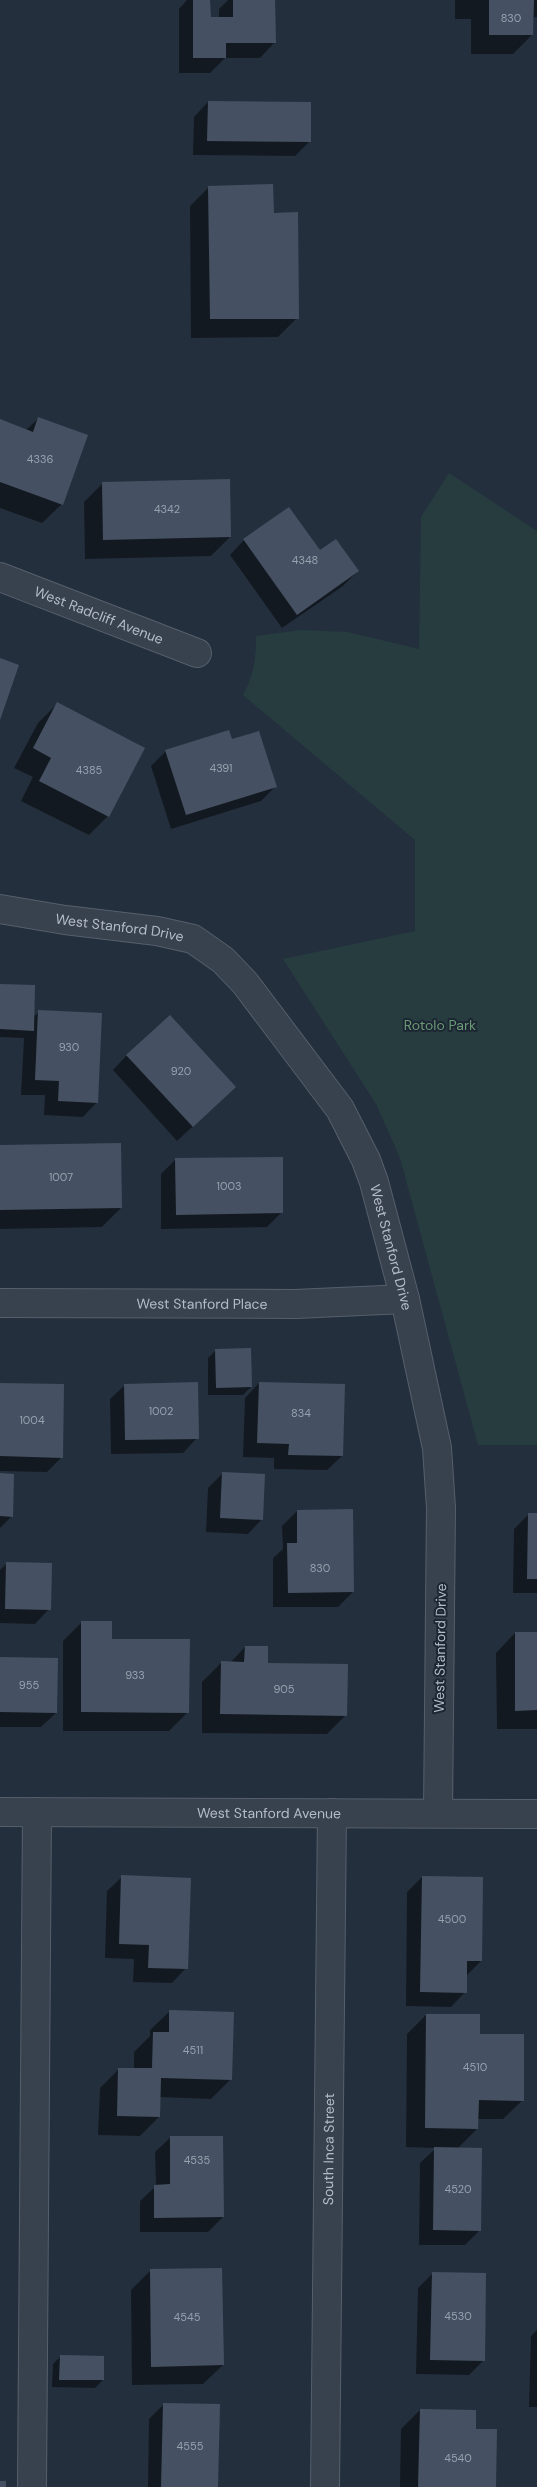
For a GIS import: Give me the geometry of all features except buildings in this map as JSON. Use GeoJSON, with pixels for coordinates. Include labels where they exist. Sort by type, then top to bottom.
{"type":"FeatureCollection","features":[{"type":"Feature","properties":{"kind":"street","name":"West Radcliff Avenue"},"geometry":{"type":"LineString","coordinates":[[0,577],[197,654]]}},
{"type":"Feature","properties":{"kind":"street","name":"West Stanford Drive"},"geometry":{"type":"LineString","coordinates":[[0,909],[178,934],[193,939],[223,960],[245,983],[328,1093],[352,1131],[374,1182],[406,1298],[432,1425],[440,1479],[438,1813]]}},
{"type":"Feature","properties":{"kind":"street","name":"West Stanford Place"},"geometry":{"type":"LineString","coordinates":[[0,1303],[295,1304],[406,1298]]}},
{"type":"Feature","properties":{"kind":"street","name":"West Stanford Avenue"},"geometry":{"type":"LineString","coordinates":[[0,1812],[537,1814]]}},
{"type":"Feature","properties":{"kind":"street"},"geometry":{"type":"LineString","coordinates":[[32,2487],[37,1812]]}},
{"type":"Feature","properties":{"kind":"street","name":"South Inca Street"},"geometry":{"type":"LineString","coordinates":[[324,2487],[332,1813]]}},
{"type":"Feature","properties":{"kind":"green space","name":"Rotolo Park"},"geometry":{"type":"Polygon","coordinates":[[[449,473],[537,531],[537,1445],[478,1445],[400,1158],[376,1104],[283,959],[415,931],[415,840],[243,695],[254,666],[256,636],[301,630],[348,632],[419,649],[421,517],[449,473]]]}}]}
